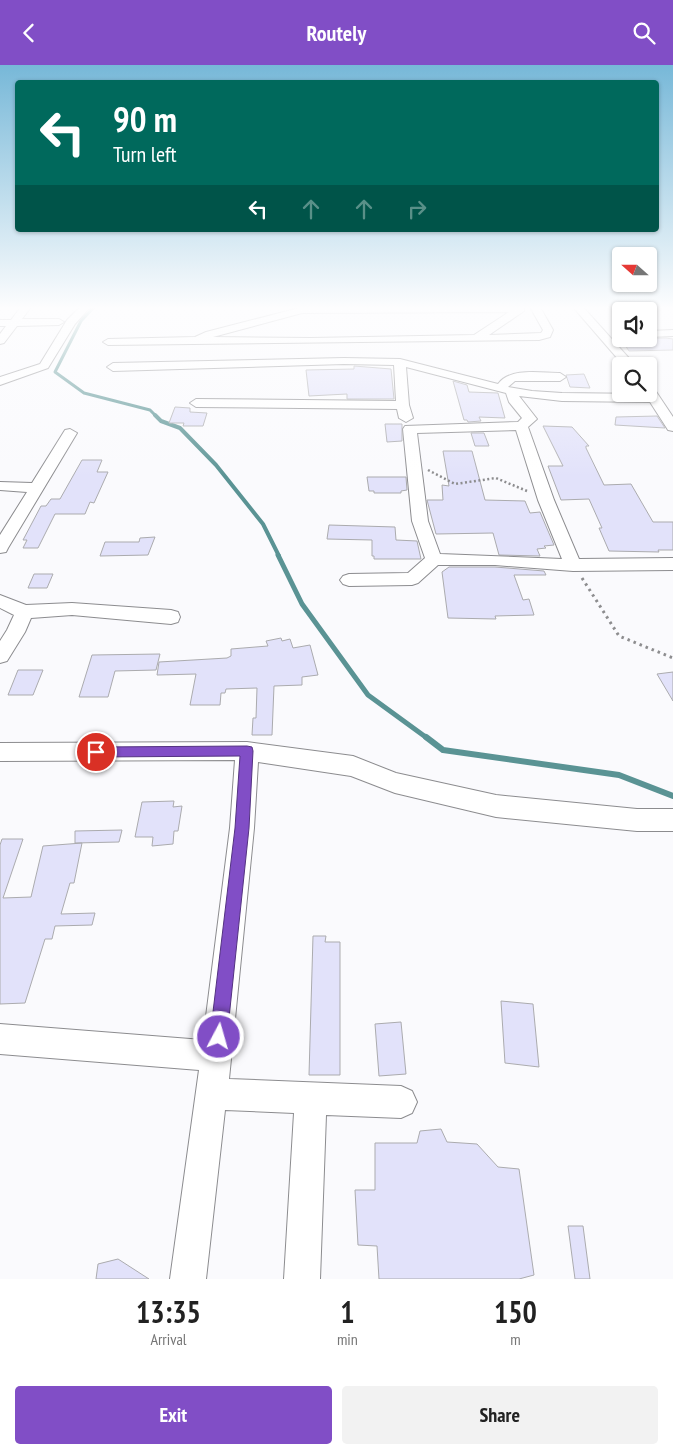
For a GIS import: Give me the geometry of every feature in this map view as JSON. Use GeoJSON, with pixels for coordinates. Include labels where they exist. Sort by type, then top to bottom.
{"type":"FeatureCollection","features":[{"type":"Feature","properties":{"kind":"street"},"geometry":{"type":"LineString","coordinates":[[0,381],[44,366],[45,364]]}},
{"type":"Feature","properties":{"kind":"street"},"geometry":{"type":"LineString","coordinates":[[113,367],[242,364]]}},
{"type":"Feature","properties":{"kind":"street"},"geometry":{"type":"LineString","coordinates":[[400,364],[403,405],[410,429],[420,521],[434,559]]}},
{"type":"Feature","properties":{"kind":"street"},"geometry":{"type":"LineString","coordinates":[[406,364],[506,390],[562,397],[612,395]]}},
{"type":"Feature","properties":{"kind":"street"},"geometry":{"type":"LineString","coordinates":[[410,429],[521,426],[530,419],[506,390],[506,381],[513,377],[560,377]]}},
{"type":"Feature","properties":{"kind":"street"},"geometry":{"type":"LineString","coordinates":[[657,402],[673,427]]}},
{"type":"Feature","properties":{"kind":"street"},"geometry":{"type":"LineString","coordinates":[[196,403],[403,405]]}},
{"type":"Feature","properties":{"kind":"street"},"geometry":{"type":"LineString","coordinates":[[521,426],[546,500],[573,565]]}},
{"type":"Feature","properties":{"kind":"street"},"geometry":{"type":"LineString","coordinates":[[0,548],[70,433]]}},
{"type":"Feature","properties":{"kind":"street"},"geometry":{"type":"LineString","coordinates":[[0,486],[38,488]]}},
{"type":"Feature","properties":{"kind":"street"},"geometry":{"type":"LineString","coordinates":[[349,580],[412,579],[434,559],[495,560],[573,565],[673,564]]}},
{"type":"Feature","properties":{"kind":"street"},"geometry":{"type":"LineString","coordinates":[[0,601],[24,612],[72,609],[171,617]]}},
{"type":"Feature","properties":{"kind":"street"},"geometry":{"type":"LineString","coordinates":[[0,656],[16,632],[24,612]]}},
{"type":"Feature","properties":{"kind":"street"},"geometry":{"type":"LineString","coordinates":[[2,756],[247,751],[353,766],[394,783],[496,806],[637,820],[673,820]]}},
{"type":"Feature","properties":{"kind":"street"},"geometry":{"type":"LineString","coordinates":[[188,1279],[212,1094],[242,828],[247,751]]}},
{"type":"Feature","properties":{"kind":"street"},"geometry":{"type":"LineString","coordinates":[[0,1039],[216,1056]]}},
{"type":"Feature","properties":{"kind":"street"},"geometry":{"type":"LineString","coordinates":[[212,1094],[401,1102]]}},
{"type":"Feature","properties":{"kind":"street"},"geometry":{"type":"LineString","coordinates":[[302,1279],[311,1099]]}},
{"type":"Feature","properties":{"kind":"path"},"geometry":{"type":"LineString","coordinates":[[414,463],[456,484],[496,478],[546,500]]}},
{"type":"Feature","properties":{"kind":"path"},"geometry":{"type":"LineString","coordinates":[[573,565],[619,636],[673,658]]}},
{"type":"Feature","properties":{"kind":"building"},"geometry":{"type":"Polygon","coordinates":[[[354,366],[391,369],[394,399],[347,399],[347,394],[309,396],[306,370],[354,369],[354,366]]]}},
{"type":"Feature","properties":{"kind":"building"},"geometry":{"type":"Polygon","coordinates":[[[584,374],[590,388],[570,387],[566,375],[584,374]]]}},
{"type":"Feature","properties":{"kind":"building"},"geometry":{"type":"Polygon","coordinates":[[[453,381],[467,385],[469,392],[498,393],[505,418],[479,417],[481,421],[468,422],[464,420],[453,381]]]}},
{"type":"Feature","properties":{"kind":"building"},"geometry":{"type":"Polygon","coordinates":[[[175,407],[190,408],[190,412],[207,413],[203,426],[183,426],[184,423],[169,423],[175,407]]]}},
{"type":"Feature","properties":{"kind":"building"},"geometry":{"type":"Polygon","coordinates":[[[657,416],[665,428],[615,425],[616,417],[657,416]]]}},
{"type":"Feature","properties":{"kind":"building"},"geometry":{"type":"Polygon","coordinates":[[[385,424],[402,424],[402,441],[387,442],[385,424]]]}},
{"type":"Feature","properties":{"kind":"building"},"geometry":{"type":"Polygon","coordinates":[[[543,426],[572,427],[589,446],[586,446],[586,448],[604,485],[631,484],[653,522],[673,522],[673,550],[658,550],[659,552],[609,551],[599,528],[602,528],[589,499],[561,500],[548,466],[563,466],[543,426]]]}},
{"type":"Feature","properties":{"kind":"building"},"geometry":{"type":"Polygon","coordinates":[[[471,433],[484,433],[489,446],[475,446],[471,433]]]}},
{"type":"Feature","properties":{"kind":"building"},"geometry":{"type":"Polygon","coordinates":[[[443,451],[472,451],[485,500],[525,501],[530,513],[540,512],[554,545],[537,549],[540,556],[499,555],[493,533],[436,534],[427,500],[443,500],[442,485],[449,486],[443,451]]]}},
{"type":"Feature","properties":{"kind":"building"},"geometry":{"type":"Polygon","coordinates":[[[82,460],[102,460],[97,472],[108,472],[94,503],[90,502],[85,514],[55,514],[38,548],[23,548],[27,540],[23,540],[41,506],[46,506],[51,499],[60,499],[82,460]]]}},
{"type":"Feature","properties":{"kind":"building"},"geometry":{"type":"Polygon","coordinates":[[[367,477],[406,477],[407,490],[401,491],[401,493],[374,493],[374,491],[369,491],[367,477]]]}},
{"type":"Feature","properties":{"kind":"building"},"geometry":{"type":"Polygon","coordinates":[[[329,525],[395,527],[396,540],[417,541],[421,559],[374,559],[374,556],[372,556],[372,540],[327,539],[329,525]]]}},
{"type":"Feature","properties":{"kind":"building"},"geometry":{"type":"Polygon","coordinates":[[[155,537],[148,555],[100,556],[105,542],[139,542],[140,538],[155,537]]]}},
{"type":"Feature","properties":{"kind":"building"},"geometry":{"type":"Polygon","coordinates":[[[449,567],[495,567],[544,571],[546,575],[514,575],[523,600],[529,599],[534,615],[495,616],[496,619],[448,618],[442,572],[449,567]]]}},
{"type":"Feature","properties":{"kind":"building"},"geometry":{"type":"Polygon","coordinates":[[[34,574],[53,574],[47,588],[28,588],[34,574]]]}},
{"type":"Feature","properties":{"kind":"building"},"geometry":{"type":"Polygon","coordinates":[[[281,638],[282,641],[290,639],[293,648],[310,645],[318,675],[302,677],[302,685],[274,686],[272,735],[252,735],[253,718],[256,718],[257,688],[226,689],[225,693],[221,693],[220,705],[190,705],[196,674],[157,675],[159,662],[227,658],[231,656],[231,649],[268,646],[266,641],[281,638]]]}},
{"type":"Feature","properties":{"kind":"building"},"geometry":{"type":"Polygon","coordinates":[[[160,654],[156,670],[115,671],[108,697],[79,697],[92,655],[160,654]]]}},
{"type":"Feature","properties":{"kind":"building"},"geometry":{"type":"Polygon","coordinates":[[[18,670],[43,670],[33,695],[8,695],[18,670]]]}},
{"type":"Feature","properties":{"kind":"building"},"geometry":{"type":"Polygon","coordinates":[[[673,672],[673,701],[657,674],[673,672]]]}},
{"type":"Feature","properties":{"kind":"building"},"geometry":{"type":"Polygon","coordinates":[[[174,801],[173,807],[182,806],[178,831],[174,831],[173,844],[152,846],[153,837],[135,837],[142,802],[174,801]]]}},
{"type":"Feature","properties":{"kind":"building"},"geometry":{"type":"Polygon","coordinates":[[[122,830],[119,842],[75,843],[75,831],[122,830]]]}},
{"type":"Feature","properties":{"kind":"building"},"geometry":{"type":"Polygon","coordinates":[[[2,839],[23,839],[3,898],[31,897],[43,846],[82,843],[74,883],[70,883],[61,914],[95,913],[92,925],[55,926],[52,939],[45,939],[25,1003],[0,1004],[0,845],[2,839]]]}},
{"type":"Feature","properties":{"kind":"building"},"geometry":{"type":"Polygon","coordinates":[[[313,936],[326,936],[325,942],[340,942],[340,1075],[309,1075],[313,936]]]}},
{"type":"Feature","properties":{"kind":"building"},"geometry":{"type":"Polygon","coordinates":[[[501,1001],[533,1004],[539,1067],[505,1063],[501,1001]]]}},
{"type":"Feature","properties":{"kind":"building"},"geometry":{"type":"Polygon","coordinates":[[[401,1022],[406,1074],[379,1076],[375,1024],[401,1022]]]}},
{"type":"Feature","properties":{"kind":"building"},"geometry":{"type":"Polygon","coordinates":[[[441,1129],[447,1142],[477,1144],[498,1167],[519,1169],[534,1275],[519,1279],[379,1279],[377,1246],[358,1245],[355,1190],[375,1190],[375,1143],[417,1143],[420,1131],[441,1129]]]}},
{"type":"Feature","properties":{"kind":"building"},"geometry":{"type":"Polygon","coordinates":[[[568,1226],[583,1226],[590,1279],[575,1279],[568,1226]]]}},
{"type":"Feature","properties":{"kind":"building"},"geometry":{"type":"Polygon","coordinates":[[[118,1259],[149,1279],[96,1279],[98,1264],[118,1259]]]}},
{"type":"Feature","properties":{"kind":"waterway"},"geometry":{"type":"LineString","coordinates":[[59,364],[55,372],[84,393],[150,410],[161,421],[180,428],[216,465],[263,524],[279,556]]}},
{"type":"Feature","properties":{"kind":"waterway"},"geometry":{"type":"LineString","coordinates":[[278,555],[302,604],[368,695],[427,738]]}},
{"type":"Feature","properties":{"kind":"waterway"},"geometry":{"type":"LineString","coordinates":[[426,737],[443,750],[619,775],[673,796]]}},
{"type":"Feature","properties":{"kind":"route"},"geometry":{"type":"LineString","coordinates":[[96,752],[247,751],[242,828],[219,1037]]}}]}
